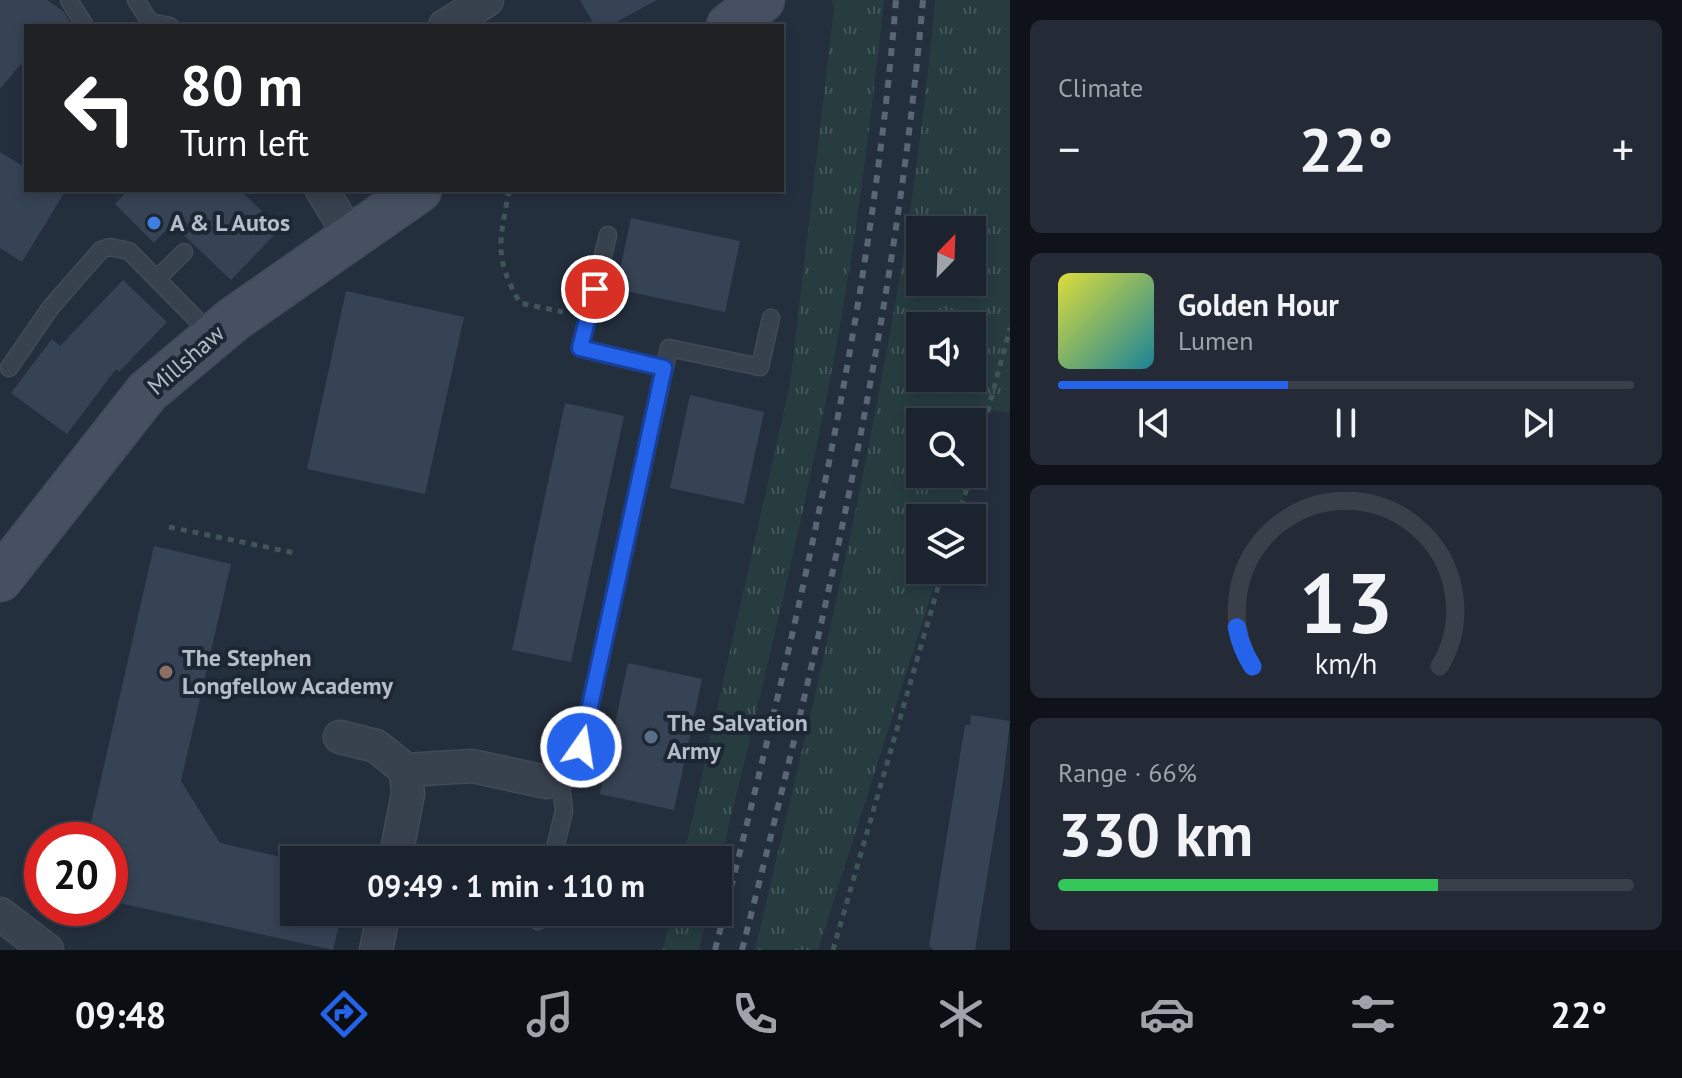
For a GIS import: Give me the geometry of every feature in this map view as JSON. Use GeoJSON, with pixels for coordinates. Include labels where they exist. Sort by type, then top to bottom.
{"type":"FeatureCollection","features":[{"type":"Feature","properties":{"kind":"street"},"geometry":{"type":"LineString","coordinates":[[448,24],[487,0]]}},
{"type":"Feature","properties":{"kind":"street"},"geometry":{"type":"LineString","coordinates":[[732,24],[762,0]]}},
{"type":"Feature","properties":{"kind":"street"},"geometry":{"type":"LineString","coordinates":[[323,192],[350,236]]}},
{"type":"Feature","properties":{"kind":"street","name":"Millshaw"},"geometry":{"type":"LineString","coordinates":[[0,579],[147,392],[213,336],[416,192]]}},
{"type":"Feature","properties":{"kind":"street"},"geometry":{"type":"LineString","coordinates":[[340,737],[376,746],[406,770],[472,766],[546,782],[560,775]]}},
{"type":"Feature","properties":{"kind":"street"},"geometry":{"type":"LineString","coordinates":[[398,846],[408,794],[406,770]]}},
{"type":"Feature","properties":{"kind":"street"},"geometry":{"type":"LineString","coordinates":[[0,914],[47,950]]}},
{"type":"Feature","properties":{"kind":"street"},"geometry":{"type":"LineString","coordinates":[[376,950],[381,926]]}},
{"type":"Feature","properties":{"kind":"lane"},"geometry":{"type":"LineString","coordinates":[[69,0],[84,24]]}},
{"type":"Feature","properties":{"kind":"lane"},"geometry":{"type":"LineString","coordinates":[[136,0],[150,22],[160,24]]}},
{"type":"Feature","properties":{"kind":"lane"},"geometry":{"type":"LineString","coordinates":[[608,235],[580,348],[664,368]]}},
{"type":"Feature","properties":{"kind":"lane"},"geometry":{"type":"LineString","coordinates":[[9,368],[51,307],[101,250],[110,247],[129,251],[213,336]]}},
{"type":"Feature","properties":{"kind":"lane"},"geometry":{"type":"LineString","coordinates":[[157,279],[184,252]]}},
{"type":"Feature","properties":{"kind":"lane"},"geometry":{"type":"LineString","coordinates":[[555,846],[564,811],[560,775],[581,747],[669,348],[760,367],[771,318]]}},
{"type":"Feature","properties":{"kind":"path"},"geometry":{"type":"LineString","coordinates":[[509,192],[501,237],[502,271],[520,303],[588,317]]}},
{"type":"Feature","properties":{"kind":"path"},"geometry":{"type":"LineString","coordinates":[[986,417],[1010,328]]}},
{"type":"Feature","properties":{"kind":"path"},"geometry":{"type":"LineString","coordinates":[[169,527],[295,553]]}},
{"type":"Feature","properties":{"kind":"path"},"geometry":{"type":"LineString","coordinates":[[833,950],[939,584]]}},
{"type":"Feature","properties":{"kind":"green space"},"geometry":{"type":"Polygon","coordinates":[[[832,0],[884,0],[846,289],[817,446],[724,846],[686,846],[790,384],[834,9],[832,0]]]}},
{"type":"Feature","properties":{"kind":"green space"},"geometry":{"type":"Polygon","coordinates":[[[935,0],[1010,0],[1009,413],[987,410],[986,414],[986,408],[906,408],[906,488],[966,488],[961,504],[906,504],[906,584],[935,584],[818,950],[755,950],[837,597],[885,360],[906,234],[906,296],[986,296],[986,216],[909,216],[935,0]]]}},
{"type":"Feature","properties":{"kind":"green space"},"geometry":{"type":"Polygon","coordinates":[[[669,926],[705,926],[699,950],[663,950],[669,926]]]}},
{"type":"Feature","properties":{"kind":"building"},"geometry":{"type":"Polygon","coordinates":[[[0,0],[47,0],[64,12],[71,24],[24,24],[24,60],[0,89],[0,0]]]}},
{"type":"Feature","properties":{"kind":"building"},"geometry":{"type":"Polygon","coordinates":[[[580,0],[657,0],[613,24],[594,24],[580,0]]]}},
{"type":"Feature","properties":{"kind":"building"},"geometry":{"type":"Polygon","coordinates":[[[0,152],[24,167],[24,192],[65,192],[22,262],[0,248],[0,152]]]}},
{"type":"Feature","properties":{"kind":"building"},"geometry":{"type":"Polygon","coordinates":[[[126,192],[242,192],[280,229],[231,280],[172,224],[154,243],[115,204],[126,192]]]}},
{"type":"Feature","properties":{"kind":"building"},"geometry":{"type":"Polygon","coordinates":[[[631,218],[740,241],[725,312],[616,289],[631,218]]]}},
{"type":"Feature","properties":{"kind":"building"},"geometry":{"type":"Polygon","coordinates":[[[123,280],[167,322],[119,372],[116,369],[67,434],[11,393],[52,339],[60,346],[123,280]]]}},
{"type":"Feature","properties":{"kind":"building"},"geometry":{"type":"Polygon","coordinates":[[[346,291],[464,317],[425,494],[307,469],[346,291]]]}},
{"type":"Feature","properties":{"kind":"building"},"geometry":{"type":"Polygon","coordinates":[[[690,395],[764,412],[744,504],[670,488],[690,395]]]}},
{"type":"Feature","properties":{"kind":"building"},"geometry":{"type":"Polygon","coordinates":[[[565,403],[624,416],[571,662],[512,650],[565,403]]]}},
{"type":"Feature","properties":{"kind":"building","name":"The Stephen Longfellow Academy"},"geometry":{"type":"Polygon","coordinates":[[[154,546],[231,564],[181,781],[220,843],[280,857],[280,926],[339,926],[333,950],[128,905],[128,822],[91,822],[154,546]]]}},
{"type":"Feature","properties":{"kind":"building","name":"The Salvation Army"},"geometry":{"type":"Polygon","coordinates":[[[628,663],[702,679],[674,810],[600,794],[628,663]]]}},
{"type":"Feature","properties":{"kind":"building"},"geometry":{"type":"Polygon","coordinates":[[[971,715],[1010,721],[1003,780],[975,950],[934,950],[929,946],[965,725],[970,725],[971,715]]]}},
{"type":"Feature","properties":{"kind":"railway"},"geometry":{"type":"LineString","coordinates":[[715,950],[801,597],[826,478],[868,240],[896,0]]}},
{"type":"Feature","properties":{"kind":"railway"},"geometry":{"type":"LineString","coordinates":[[742,950],[827,597],[875,359],[894,240],[923,0]]}},
{"type":"Feature","properties":{"kind":"place","name":"A & L Autos"},"geometry":{"type":"Point","coordinates":[154,223]}},
{"type":"Feature","properties":{"kind":"place","name":"The Stephen Longfellow Academy"},"geometry":{"type":"Point","coordinates":[166,672]}},
{"type":"Feature","properties":{"kind":"place","name":"The Salvation Army"},"geometry":{"type":"Point","coordinates":[651,737]}},
{"type":"Feature","properties":{"kind":"route"},"geometry":{"type":"LineString","coordinates":[[581,747],[664,368],[580,348],[595,289]]}}]}
